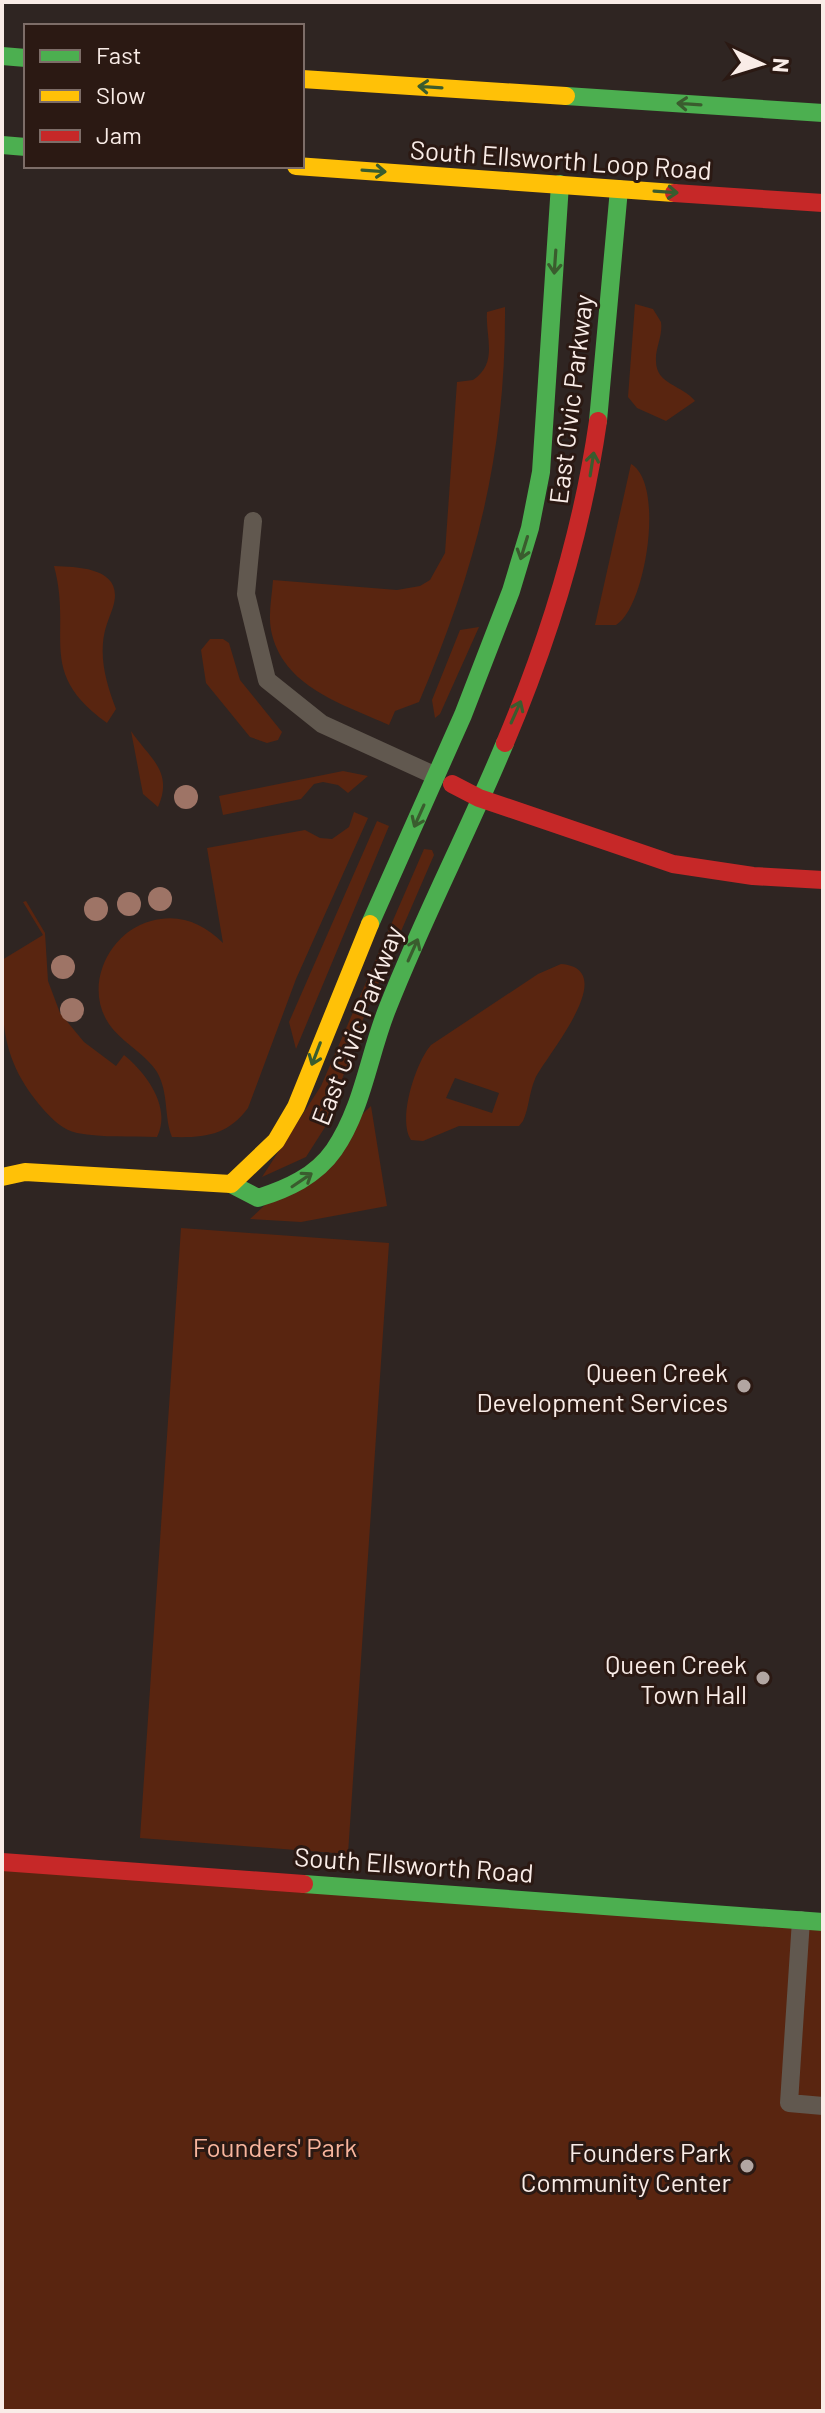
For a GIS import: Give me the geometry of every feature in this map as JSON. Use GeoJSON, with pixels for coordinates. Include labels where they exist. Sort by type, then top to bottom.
{"type":"FeatureCollection","features":[{"type":"Feature","properties":{"kind":"street"},"geometry":{"type":"LineString","coordinates":[[2,56],[24,58]]}},
{"type":"Feature","properties":{"kind":"street"},"geometry":{"type":"LineString","coordinates":[[304,79],[823,113]]}},
{"type":"Feature","properties":{"kind":"street"},"geometry":{"type":"LineString","coordinates":[[2,145],[24,147]]}},
{"type":"Feature","properties":{"kind":"street","name":"South Ellsworth Loop Road"},"geometry":{"type":"LineString","coordinates":[[304,167],[823,203]]}},
{"type":"Feature","properties":{"kind":"street","name":"East Civic Parkway"},"geometry":{"type":"LineString","coordinates":[[560,184],[541,472],[530,528],[487,657],[346,977],[296,1107],[276,1141],[231,1184],[258,1198],[286,1191],[319,1169],[335,1150],[347,1127],[378,1031],[550,629],[579,528],[600,411],[619,189]]}},
{"type":"Feature","properties":{"kind":"street"},"geometry":{"type":"LineString","coordinates":[[436,776],[479,798],[673,864],[753,876],[823,880]]}},
{"type":"Feature","properties":{"kind":"street"},"geometry":{"type":"LineString","coordinates":[[2,1177],[25,1172],[204,1185],[231,1184]]}},
{"type":"Feature","properties":{"kind":"street","name":"South Ellsworth Road"},"geometry":{"type":"LineString","coordinates":[[2,1862],[823,1922]]}},
{"type":"Feature","properties":{"kind":"lane"},"geometry":{"type":"LineString","coordinates":[[253,521],[246,594],[267,680],[322,724],[436,776]]}},
{"type":"Feature","properties":{"kind":"lane"},"geometry":{"type":"LineString","coordinates":[[801,1920],[789,2103],[823,2106]]}},
{"type":"Feature","properties":{"kind":"green space"},"geometry":{"type":"Polygon","coordinates":[[[635,304],[653,309],[661,322],[656,356],[660,375],[695,401],[666,421],[637,408],[628,397],[635,304]]]}},
{"type":"Feature","properties":{"kind":"green space"},"geometry":{"type":"Polygon","coordinates":[[[505,307],[500,412],[484,509],[472,557],[419,702],[395,711],[389,725],[334,701],[301,680],[288,666],[277,650],[271,630],[273,580],[397,590],[420,586],[430,580],[445,553],[457,382],[473,380],[481,373],[489,349],[487,312],[505,307]]]}},
{"type":"Feature","properties":{"kind":"green space"},"geometry":{"type":"Polygon","coordinates":[[[631,464],[642,476],[648,495],[648,546],[643,572],[636,596],[626,614],[616,625],[595,625],[631,464]]]}},
{"type":"Feature","properties":{"kind":"green space"},"geometry":{"type":"Polygon","coordinates":[[[54,566],[98,572],[112,584],[115,594],[104,633],[103,660],[116,709],[107,723],[71,687],[64,669],[59,591],[54,566]]]}},
{"type":"Feature","properties":{"kind":"green space"},"geometry":{"type":"Polygon","coordinates":[[[479,627],[440,714],[435,718],[432,700],[460,630],[479,627]]]}},
{"type":"Feature","properties":{"kind":"green space"},"geometry":{"type":"Polygon","coordinates":[[[210,639],[223,639],[229,643],[240,680],[282,732],[278,740],[267,743],[250,737],[206,683],[201,650],[210,639]]]}},
{"type":"Feature","properties":{"kind":"green space"},"geometry":{"type":"Polygon","coordinates":[[[131,731],[161,774],[162,795],[158,807],[143,794],[131,731]]]}},
{"type":"Feature","properties":{"kind":"green space"},"geometry":{"type":"Polygon","coordinates":[[[343,771],[368,776],[348,793],[338,785],[323,782],[314,784],[301,799],[223,815],[219,796],[343,771]]]}},
{"type":"Feature","properties":{"kind":"green space"},"geometry":{"type":"Polygon","coordinates":[[[354,812],[368,818],[296,979],[248,1108],[232,1124],[215,1133],[172,1137],[157,1072],[114,1031],[102,1009],[99,993],[104,962],[123,936],[136,927],[161,919],[181,919],[199,925],[223,943],[207,848],[305,830],[320,838],[332,839],[349,827],[354,812]]]}},
{"type":"Feature","properties":{"kind":"green space"},"geometry":{"type":"Polygon","coordinates":[[[377,821],[389,826],[296,1049],[289,1022],[377,821]]]}},
{"type":"Feature","properties":{"kind":"green space"},"geometry":{"type":"Polygon","coordinates":[[[424,849],[432,850],[434,855],[360,1026],[327,1124],[306,1157],[262,1177],[321,1086],[424,849]]]}},
{"type":"Feature","properties":{"kind":"green space"},"geometry":{"type":"Polygon","coordinates":[[[26,901],[45,933],[48,981],[60,1013],[84,1042],[116,1066],[124,1055],[141,1071],[159,1103],[161,1126],[157,1137],[97,1136],[67,1129],[43,1109],[18,1073],[6,1039],[2,960],[43,935],[23,902],[26,901]]]}},
{"type":"Feature","properties":{"kind":"green space"},"geometry":{"type":"Polygon","coordinates":[[[561,964],[578,970],[584,981],[575,1016],[535,1079],[523,1121],[519,1126],[459,1126],[423,1141],[411,1140],[407,1131],[407,1105],[414,1077],[431,1045],[538,974],[561,964]],[[455,1078],[446,1098],[492,1113],[499,1093],[455,1078]]]}},
{"type":"Feature","properties":{"kind":"green space"},"geometry":{"type":"Polygon","coordinates":[[[371,1106],[387,1206],[301,1222],[250,1219],[371,1106]]]}},
{"type":"Feature","properties":{"kind":"green space"},"geometry":{"type":"Polygon","coordinates":[[[181,1228],[389,1243],[348,1854],[140,1838],[181,1228]]]}},
{"type":"Feature","properties":{"kind":"green space","name":"Founders' Park"},"geometry":{"type":"Polygon","coordinates":[[[2,1862],[823,1922],[823,2411],[2,2411],[2,1862]]]}},
{"type":"Feature","properties":{"kind":"traffic: fast"},"geometry":{"type":"LineString","coordinates":[[2,56],[24,58]]}},
{"type":"Feature","properties":{"kind":"traffic: fast"},"geometry":{"type":"LineString","coordinates":[[566,96],[823,113]]}},
{"type":"Feature","properties":{"kind":"traffic: fast"},"geometry":{"type":"LineString","coordinates":[[2,145],[24,147]]}},
{"type":"Feature","properties":{"kind":"traffic: fast"},"geometry":{"type":"LineString","coordinates":[[370,924],[463,715],[511,591],[530,528],[541,472],[560,184]]}},
{"type":"Feature","properties":{"kind":"traffic: fast"},"geometry":{"type":"LineString","coordinates":[[598,421],[619,189]]}},
{"type":"Feature","properties":{"kind":"traffic: fast"},"geometry":{"type":"LineString","coordinates":[[231,1184],[258,1198],[290,1186],[319,1167],[344,1134],[365,1080],[381,1025],[505,743]]}},
{"type":"Feature","properties":{"kind":"traffic: fast"},"geometry":{"type":"LineString","coordinates":[[304,1884],[823,1922]]}},
{"type":"Feature","properties":{"kind":"traffic: slow"},"geometry":{"type":"LineString","coordinates":[[304,79],[566,96]]}},
{"type":"Feature","properties":{"kind":"traffic: slow"},"geometry":{"type":"LineString","coordinates":[[304,167],[674,193]]}},
{"type":"Feature","properties":{"kind":"traffic: slow"},"geometry":{"type":"LineString","coordinates":[[231,1184],[276,1141],[296,1107],[370,924]]}},
{"type":"Feature","properties":{"kind":"traffic: slow"},"geometry":{"type":"LineString","coordinates":[[2,1177],[25,1172],[231,1184]]}},
{"type":"Feature","properties":{"kind":"traffic: jam"},"geometry":{"type":"LineString","coordinates":[[674,193],[823,203]]}},
{"type":"Feature","properties":{"kind":"traffic: jam"},"geometry":{"type":"LineString","coordinates":[[505,743],[536,665],[562,585],[583,504],[598,421]]}},
{"type":"Feature","properties":{"kind":"traffic: jam"},"geometry":{"type":"LineString","coordinates":[[452,784],[479,798],[673,864],[753,876],[823,880]]}},
{"type":"Feature","properties":{"kind":"traffic: jam"},"geometry":{"type":"LineString","coordinates":[[2,1862],[304,1884]]}},
{"type":"Feature","properties":{"kind":"place","name":"Queen Creek Development Services"},"geometry":{"type":"Point","coordinates":[744,1386]}},
{"type":"Feature","properties":{"kind":"place","name":"Queen Creek Town Hall"},"geometry":{"type":"Point","coordinates":[763,1678]}},
{"type":"Feature","properties":{"kind":"place","name":"Founders Park Community Center"},"geometry":{"type":"Point","coordinates":[747,2166]}}]}
